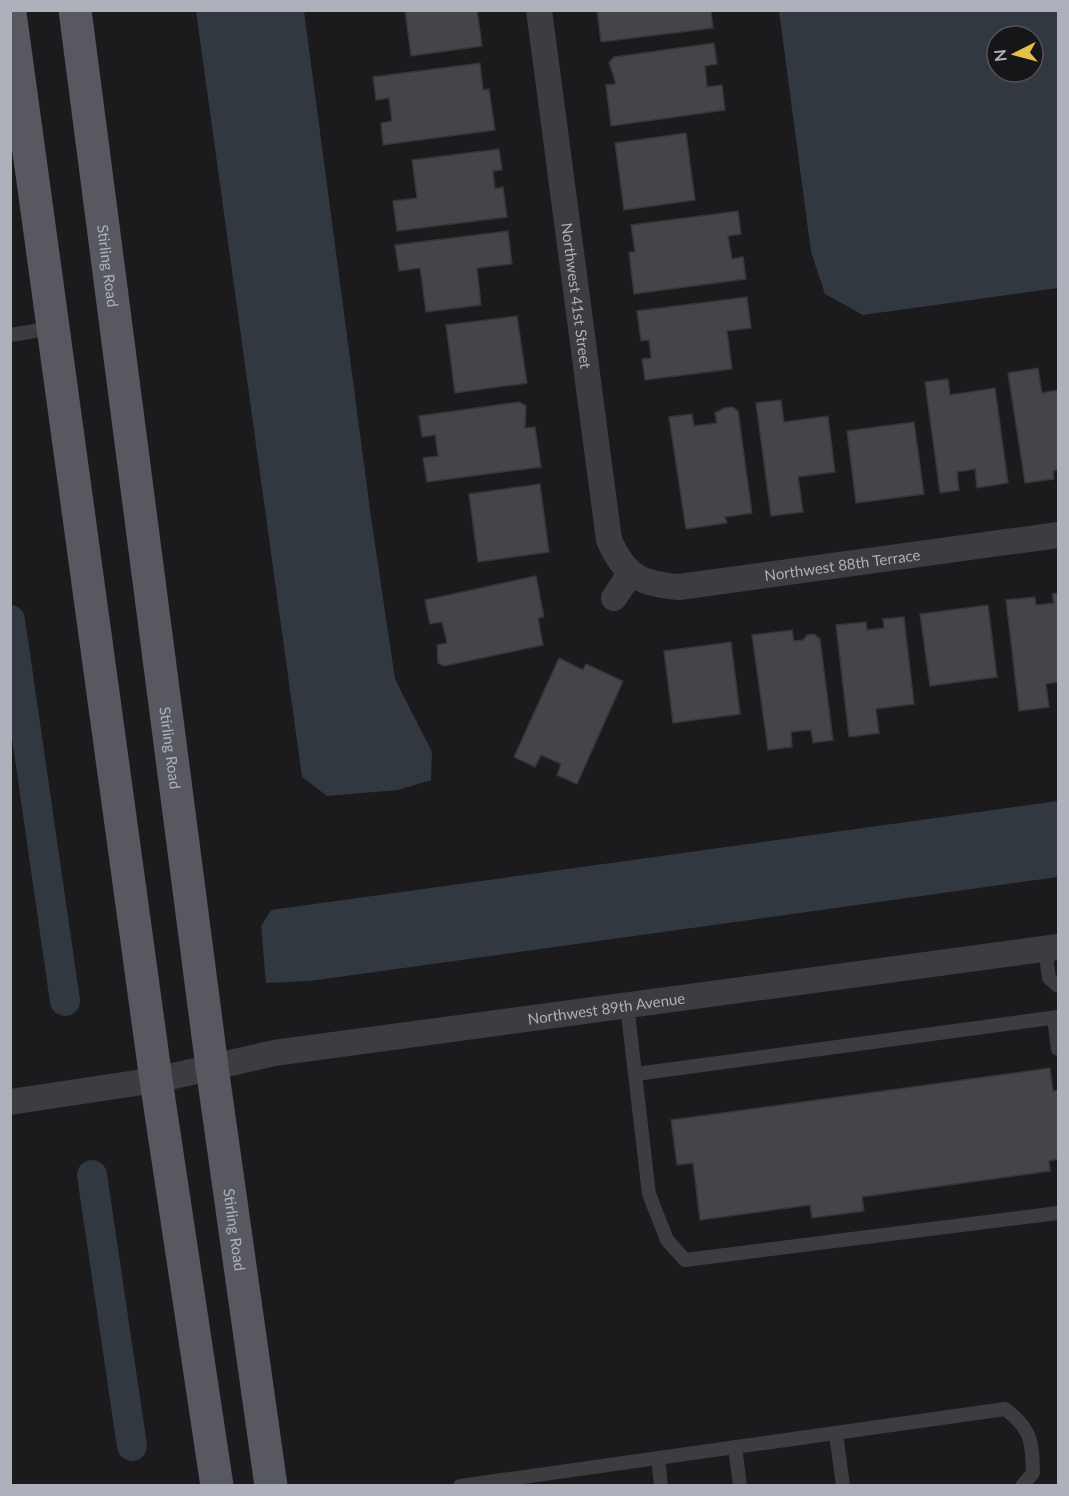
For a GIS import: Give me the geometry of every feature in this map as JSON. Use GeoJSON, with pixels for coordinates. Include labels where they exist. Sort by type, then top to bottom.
{"type":"FeatureCollection","features":[{"type":"Feature","properties":{"kind":"main road","name":"Stirling Road"},"geometry":{"type":"LineString","coordinates":[[75,10],[212,1067],[271,1485]]}},
{"type":"Feature","properties":{"kind":"main road"},"geometry":{"type":"LineString","coordinates":[[10,13],[156,1080],[217,1485]]}},
{"type":"Feature","properties":{"kind":"street","name":"Northwest 41st Street"},"geometry":{"type":"LineString","coordinates":[[539,10],[609,540],[618,560],[630,574]]}},
{"type":"Feature","properties":{"kind":"street","name":"Northwest 88th Terrace"},"geometry":{"type":"LineString","coordinates":[[630,574],[651,585],[679,587],[1059,535]]}},
{"type":"Feature","properties":{"kind":"street"},"geometry":{"type":"LineString","coordinates":[[614,598],[630,574]]}},
{"type":"Feature","properties":{"kind":"street","name":"Northwest 89th Avenue"},"geometry":{"type":"LineString","coordinates":[[10,1102],[156,1080],[274,1053],[1052,948]]}},
{"type":"Feature","properties":{"kind":"lane"},"geometry":{"type":"LineString","coordinates":[[10,335],[54,328]]}},
{"type":"Feature","properties":{"kind":"lane"},"geometry":{"type":"LineString","coordinates":[[1052,948],[1048,978],[1059,986]]}},
{"type":"Feature","properties":{"kind":"lane"},"geometry":{"type":"LineString","coordinates":[[627,1005],[649,1194],[667,1240],[685,1260],[1059,1214]]}},
{"type":"Feature","properties":{"kind":"lane"},"geometry":{"type":"LineString","coordinates":[[636,1074],[1056,1017],[1059,1049]]}},
{"type":"Feature","properties":{"kind":"lane"},"geometry":{"type":"LineString","coordinates":[[460,1485],[1005,1409],[1022,1422],[1030,1440],[1033,1473],[1022,1485]]}},
{"type":"Feature","properties":{"kind":"lane"},"geometry":{"type":"LineString","coordinates":[[836,1434],[843,1485]]}},
{"type":"Feature","properties":{"kind":"lane"},"geometry":{"type":"LineString","coordinates":[[735,1447],[740,1485]]}},
{"type":"Feature","properties":{"kind":"lane"},"geometry":{"type":"LineString","coordinates":[[658,1458],[661,1485]]}},
{"type":"Feature","properties":{"kind":"shaded area"},"geometry":{"type":"Polygon","coordinates":[[[196,11],[304,11],[371,517],[395,679],[432,752],[431,780],[398,790],[327,796],[302,777],[196,11]]]}},
{"type":"Feature","properties":{"kind":"shaded area"},"geometry":{"type":"Polygon","coordinates":[[[779,11],[1058,11],[1058,288],[863,315],[825,294],[811,252],[779,11]]]}},
{"type":"Feature","properties":{"kind":"shaded area"},"geometry":{"type":"Polygon","coordinates":[[[1058,801],[1058,877],[310,981],[266,983],[261,926],[271,910],[1058,801]]]}},
{"type":"Feature","properties":{"kind":"building"},"geometry":{"type":"Polygon","coordinates":[[[405,10],[477,10],[482,46],[411,56],[405,10]]]}},
{"type":"Feature","properties":{"kind":"building"},"geometry":{"type":"Polygon","coordinates":[[[597,10],[711,10],[713,28],[601,42],[597,10]]]}},
{"type":"Feature","properties":{"kind":"building"},"geometry":{"type":"Polygon","coordinates":[[[714,43],[717,64],[705,66],[707,87],[722,85],[725,110],[611,126],[606,85],[616,84],[609,63],[614,57],[714,43]]]}},
{"type":"Feature","properties":{"kind":"building"},"geometry":{"type":"Polygon","coordinates":[[[480,63],[483,90],[489,89],[495,130],[383,145],[381,123],[392,121],[389,98],[376,100],[373,77],[480,63]]]}},
{"type":"Feature","properties":{"kind":"building"},"geometry":{"type":"Polygon","coordinates":[[[686,133],[695,200],[624,210],[615,143],[686,133]]]}},
{"type":"Feature","properties":{"kind":"building"},"geometry":{"type":"Polygon","coordinates":[[[499,149],[502,170],[493,171],[495,189],[503,187],[507,217],[397,231],[393,201],[417,198],[412,160],[499,149]]]}},
{"type":"Feature","properties":{"kind":"building"},"geometry":{"type":"Polygon","coordinates":[[[738,211],[741,234],[728,236],[732,259],[743,257],[746,279],[634,294],[629,252],[635,252],[631,225],[738,211]]]}},
{"type":"Feature","properties":{"kind":"building"},"geometry":{"type":"Polygon","coordinates":[[[508,231],[512,264],[477,268],[481,305],[426,312],[420,268],[399,271],[395,245],[508,231]]]}},
{"type":"Feature","properties":{"kind":"building"},"geometry":{"type":"Polygon","coordinates":[[[747,297],[751,328],[727,331],[732,369],[645,380],[642,359],[651,358],[649,340],[641,341],[637,311],[747,297]]]}},
{"type":"Feature","properties":{"kind":"building"},"geometry":{"type":"Polygon","coordinates":[[[517,316],[527,383],[455,393],[446,325],[517,316]]]}},
{"type":"Feature","properties":{"kind":"building"},"geometry":{"type":"Polygon","coordinates":[[[1038,368],[1042,393],[1058,390],[1058,470],[1053,471],[1054,479],[1025,483],[1008,373],[1038,368]]]}},
{"type":"Feature","properties":{"kind":"building"},"geometry":{"type":"Polygon","coordinates":[[[948,379],[950,395],[995,388],[1008,483],[977,488],[975,469],[957,472],[959,490],[940,493],[925,382],[948,379]]]}},
{"type":"Feature","properties":{"kind":"building"},"geometry":{"type":"Polygon","coordinates":[[[781,400],[784,422],[828,416],[835,472],[798,477],[803,512],[771,516],[756,403],[781,400]]]}},
{"type":"Feature","properties":{"kind":"building"},"geometry":{"type":"Polygon","coordinates":[[[519,402],[526,406],[525,428],[535,427],[541,467],[427,482],[423,458],[438,456],[435,435],[422,437],[419,416],[519,402]]]}},
{"type":"Feature","properties":{"kind":"building"},"geometry":{"type":"Polygon","coordinates":[[[733,407],[738,411],[752,513],[725,517],[727,523],[686,529],[669,417],[692,414],[694,426],[717,423],[715,413],[724,408],[733,407]]]}},
{"type":"Feature","properties":{"kind":"building"},"geometry":{"type":"Polygon","coordinates":[[[914,422],[924,494],[856,503],[847,431],[914,422]]]}},
{"type":"Feature","properties":{"kind":"building"},"geometry":{"type":"Polygon","coordinates":[[[540,484],[549,552],[478,562],[469,494],[540,484]]]}},
{"type":"Feature","properties":{"kind":"building"},"geometry":{"type":"Polygon","coordinates":[[[536,576],[544,617],[538,618],[543,645],[444,666],[438,663],[437,645],[447,643],[442,622],[430,624],[425,600],[536,576]]]}},
{"type":"Feature","properties":{"kind":"building"},"geometry":{"type":"Polygon","coordinates":[[[1058,593],[1058,682],[1046,684],[1049,707],[1019,711],[1006,600],[1035,597],[1036,605],[1054,603],[1052,594],[1058,593]]]}},
{"type":"Feature","properties":{"kind":"building"},"geometry":{"type":"Polygon","coordinates":[[[988,605],[997,677],[930,686],[920,614],[988,605]]]}},
{"type":"Feature","properties":{"kind":"building"},"geometry":{"type":"Polygon","coordinates":[[[904,617],[914,704],[876,709],[879,733],[849,737],[836,625],[866,622],[867,630],[884,628],[883,619],[904,617]]]}},
{"type":"Feature","properties":{"kind":"building"},"geometry":{"type":"Polygon","coordinates":[[[792,630],[794,641],[803,640],[807,635],[814,634],[820,639],[833,740],[813,743],[811,730],[791,732],[792,747],[768,750],[752,635],[792,630]]]}},
{"type":"Feature","properties":{"kind":"building"},"geometry":{"type":"Polygon","coordinates":[[[731,642],[740,714],[673,723],[664,651],[731,642]]]}},
{"type":"Feature","properties":{"kind":"building"},"geometry":{"type":"Polygon","coordinates":[[[559,658],[583,670],[586,664],[623,681],[577,784],[557,775],[561,764],[541,755],[535,767],[514,757],[559,658]]]}},
{"type":"Feature","properties":{"kind":"building"},"geometry":{"type":"Polygon","coordinates":[[[1050,1068],[1053,1091],[1058,1090],[1058,1159],[1049,1161],[1050,1171],[862,1197],[864,1211],[812,1218],[810,1205],[700,1220],[693,1163],[677,1165],[671,1120],[1050,1068]]]}},
{"type":"Feature","properties":{"kind":"waterway"},"geometry":{"type":"LineString","coordinates":[[10,620],[65,1001]]}},
{"type":"Feature","properties":{"kind":"waterway"},"geometry":{"type":"LineString","coordinates":[[92,1175],[132,1446]]}}]}
